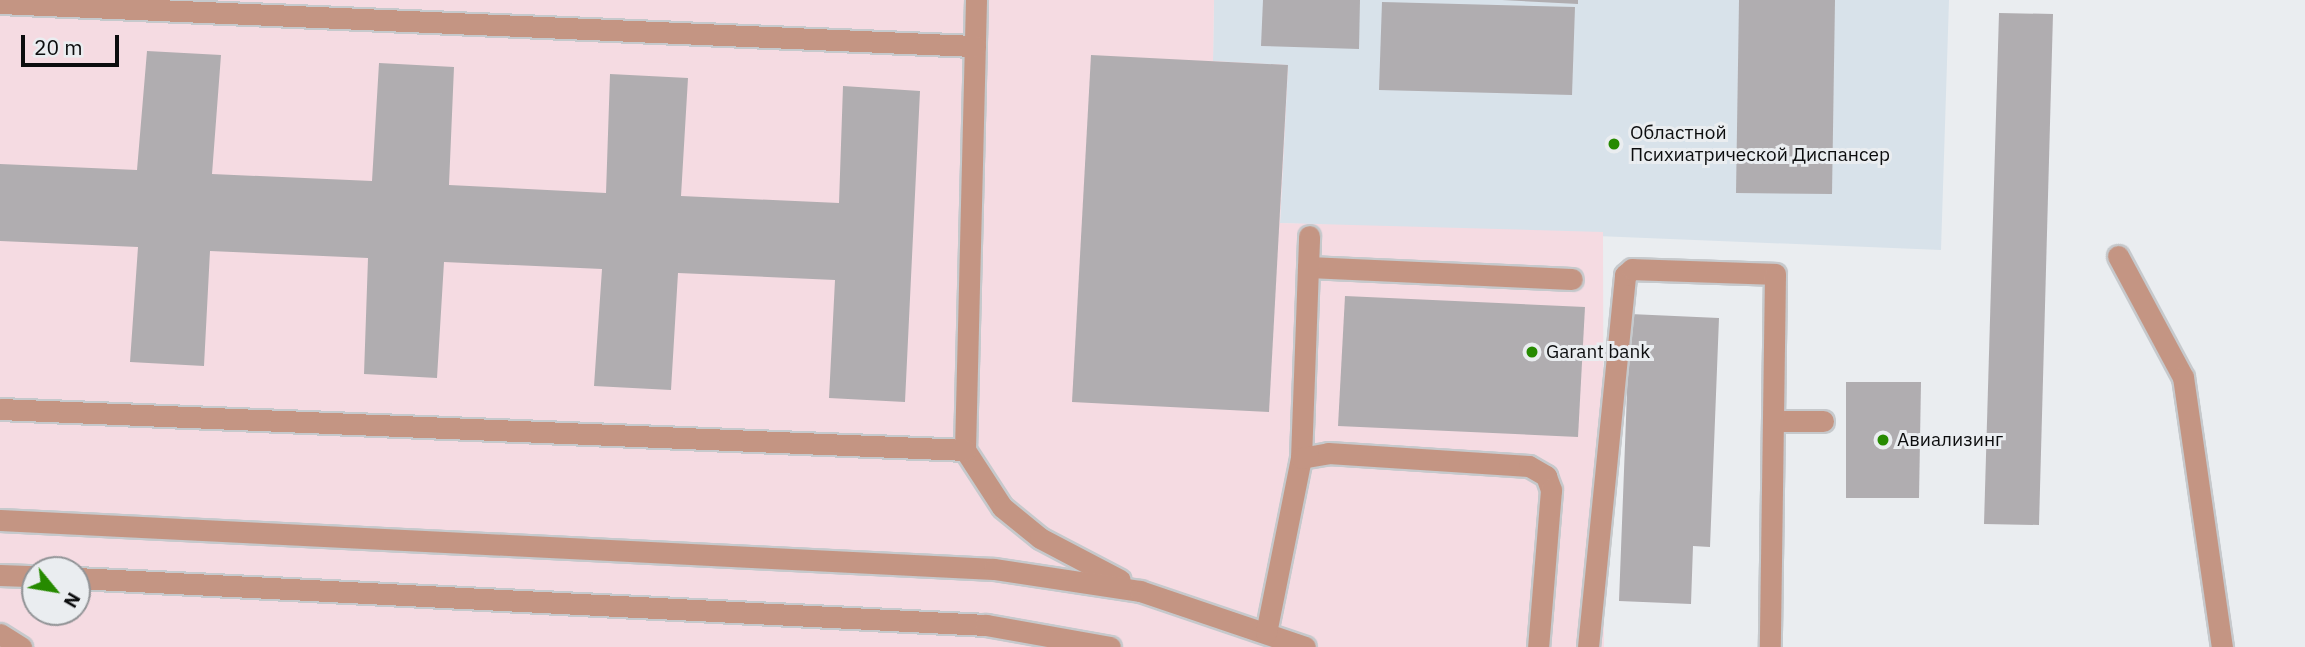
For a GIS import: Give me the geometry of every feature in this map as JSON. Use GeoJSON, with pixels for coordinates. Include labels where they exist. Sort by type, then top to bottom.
{"type":"FeatureCollection","features":[{"type":"Feature","properties":{"kind":"street"},"geometry":{"type":"LineString","coordinates":[[976,0],[965,450],[1002,507],[1040,538],[1140,591],[1305,647]]}},
{"type":"Feature","properties":{"kind":"street"},"geometry":{"type":"LineString","coordinates":[[0,3],[975,47]]}},
{"type":"Feature","properties":{"kind":"street"},"geometry":{"type":"LineString","coordinates":[[1266,633],[1301,458],[1309,236]]}},
{"type":"Feature","properties":{"kind":"street"},"geometry":{"type":"LineString","coordinates":[[2118,256],[2183,377],[2222,647]]}},
{"type":"Feature","properties":{"kind":"street"},"geometry":{"type":"LineString","coordinates":[[1308,267],[1572,279]]}},
{"type":"Feature","properties":{"kind":"street"},"geometry":{"type":"LineString","coordinates":[[1588,647],[1625,275],[1632,269],[1775,274],[1777,421],[1770,647]]}},
{"type":"Feature","properties":{"kind":"street"},"geometry":{"type":"LineString","coordinates":[[0,409],[965,450]]}},
{"type":"Feature","properties":{"kind":"street"},"geometry":{"type":"LineString","coordinates":[[1777,421],[1823,421]]}},
{"type":"Feature","properties":{"kind":"street"},"geometry":{"type":"LineString","coordinates":[[1301,458],[1328,453],[1529,466],[1546,476],[1551,490],[1538,647]]}},
{"type":"Feature","properties":{"kind":"street"},"geometry":{"type":"LineString","coordinates":[[0,520],[994,569],[1140,591]]}},
{"type":"Feature","properties":{"kind":"street"},"geometry":{"type":"LineString","coordinates":[[0,575],[21,576]]}},
{"type":"Feature","properties":{"kind":"street"},"geometry":{"type":"LineString","coordinates":[[91,579],[985,625],[1110,647]]}},
{"type":"Feature","properties":{"kind":"street"},"geometry":{"type":"LineString","coordinates":[[0,635],[21,647]]}},
{"type":"Feature","properties":{"kind":"shaded area"},"geometry":{"type":"Polygon","coordinates":[[[0,0],[1214,0],[1213,61],[1288,65],[1280,223],[1603,232],[1604,647],[0,647],[0,0]]]}},
{"type":"Feature","properties":{"kind":"shaded area","name":"Областной Психиатрической Диспансер"},"geometry":{"type":"Polygon","coordinates":[[[1214,0],[1949,0],[1941,250],[1280,223],[1288,66],[1213,61],[1214,0]]]}},
{"type":"Feature","properties":{"kind":"building"},"geometry":{"type":"Polygon","coordinates":[[[1263,0],[1360,0],[1359,49],[1261,46],[1263,0]]]}},
{"type":"Feature","properties":{"kind":"building"},"geometry":{"type":"Polygon","coordinates":[[[1502,0],[1578,0],[1578,4],[1502,0]]]}},
{"type":"Feature","properties":{"kind":"building"},"geometry":{"type":"Polygon","coordinates":[[[1739,0],[1835,0],[1832,194],[1736,193],[1739,0]]]}},
{"type":"Feature","properties":{"kind":"building"},"geometry":{"type":"Polygon","coordinates":[[[1382,2],[1575,7],[1572,95],[1379,90],[1382,2]]]}},
{"type":"Feature","properties":{"kind":"building"},"geometry":{"type":"Polygon","coordinates":[[[1999,13],[2053,14],[2039,525],[1984,524],[1999,13]]]}},
{"type":"Feature","properties":{"kind":"building"},"geometry":{"type":"Polygon","coordinates":[[[147,51],[221,55],[212,174],[372,181],[379,63],[454,67],[449,185],[606,193],[610,74],[688,78],[681,196],[839,203],[843,86],[920,91],[905,402],[829,398],[835,280],[678,273],[671,390],[594,386],[602,269],[444,262],[437,378],[364,374],[368,258],[210,251],[204,366],[130,362],[138,247],[0,241],[0,164],[137,170],[147,51]]]}},
{"type":"Feature","properties":{"kind":"building"},"geometry":{"type":"Polygon","coordinates":[[[1091,55],[1288,65],[1269,412],[1072,402],[1091,55]]]}},
{"type":"Feature","properties":{"kind":"building"},"geometry":{"type":"Polygon","coordinates":[[[1345,296],[1585,307],[1578,437],[1338,426],[1345,296]]]}},
{"type":"Feature","properties":{"kind":"building"},"geometry":{"type":"Polygon","coordinates":[[[1630,314],[1719,318],[1710,547],[1693,546],[1691,604],[1619,601],[1630,314]]]}},
{"type":"Feature","properties":{"kind":"building","name":"Авиализинг"},"geometry":{"type":"Polygon","coordinates":[[[1846,382],[1921,382],[1919,498],[1846,498],[1846,382]]]}},
{"type":"Feature","properties":{"kind":"place","name":"Областной Психиатрической Диспансер"},"geometry":{"type":"Point","coordinates":[1614,144]}},
{"type":"Feature","properties":{"kind":"place","name":"Garant bank"},"geometry":{"type":"Point","coordinates":[1532,352]}},
{"type":"Feature","properties":{"kind":"place","name":"Авиализинг"},"geometry":{"type":"Point","coordinates":[1883,440]}}]}
